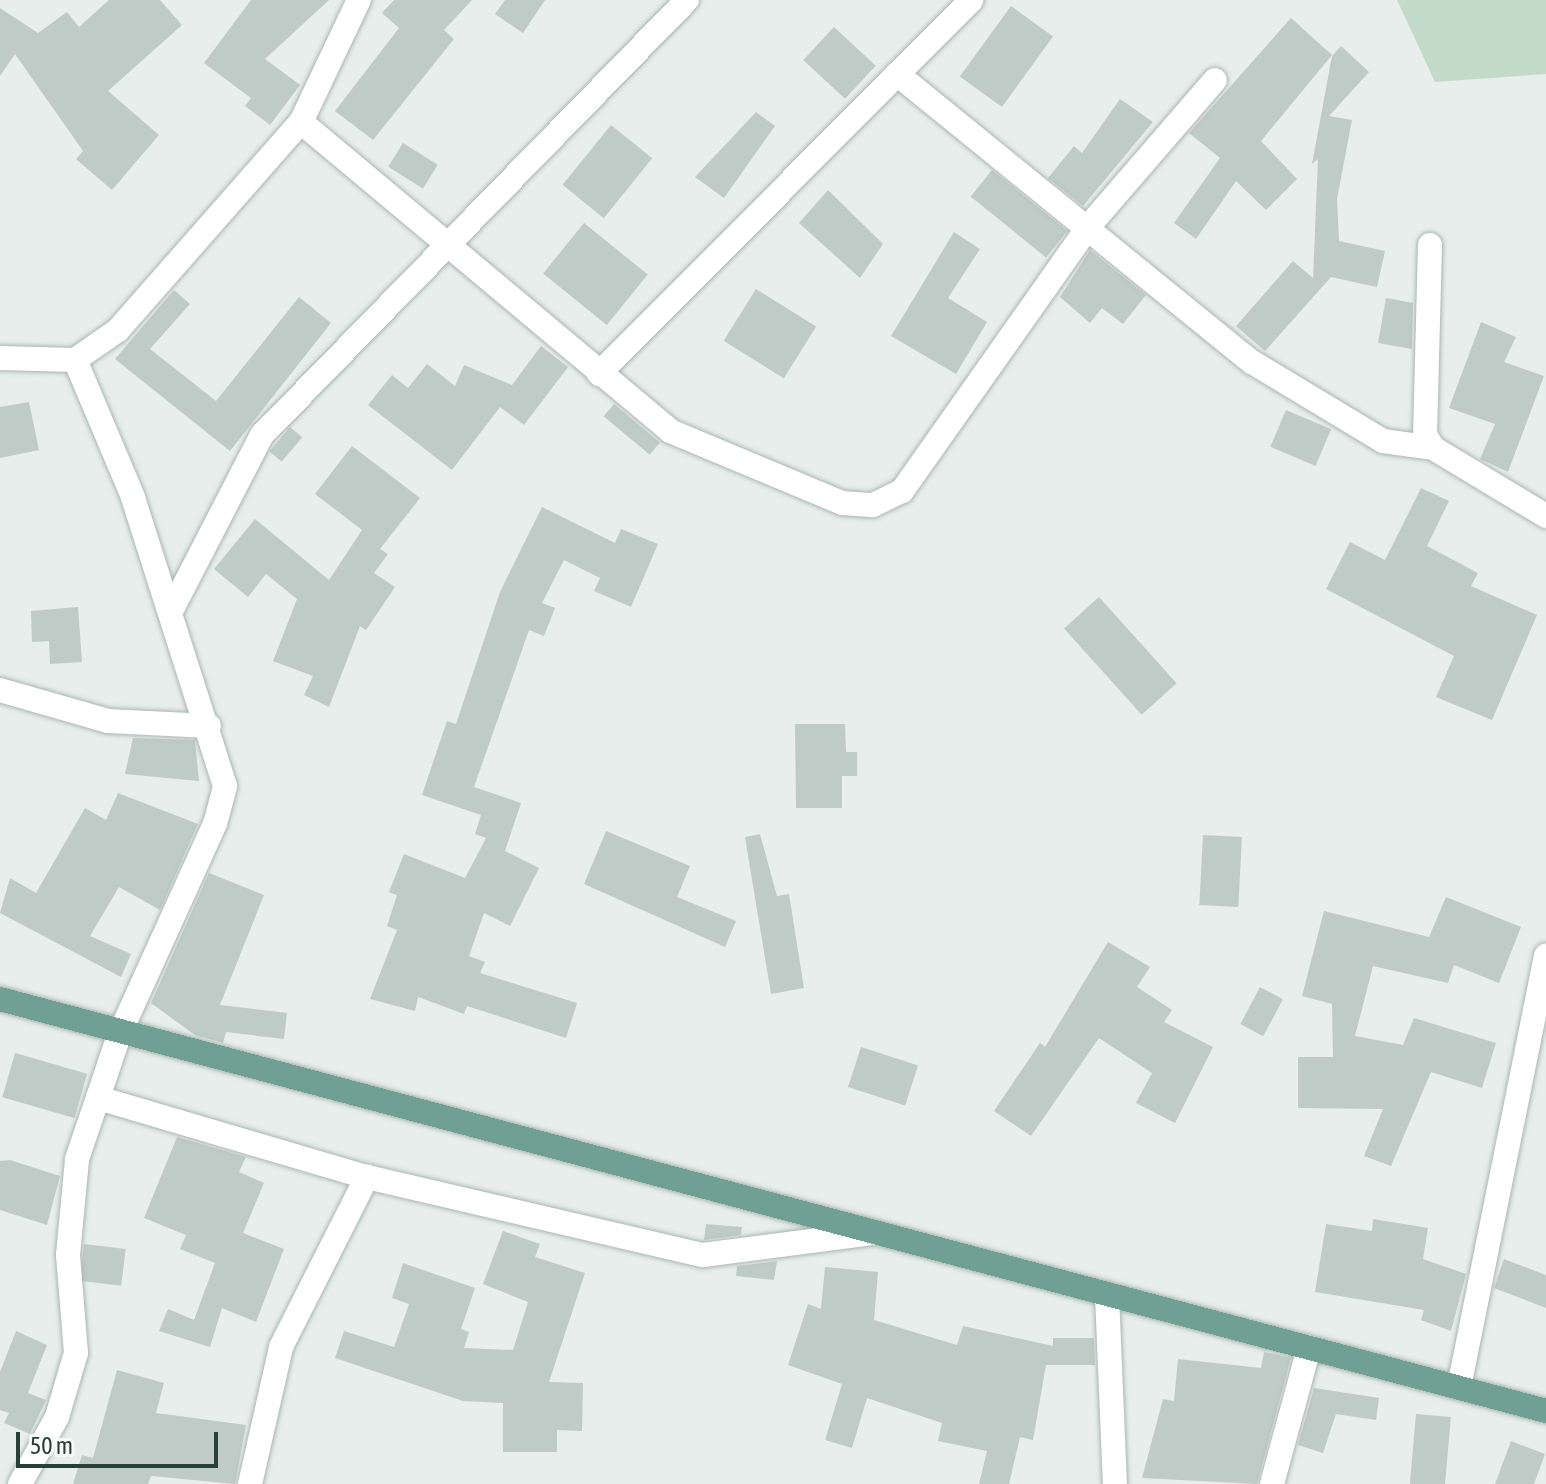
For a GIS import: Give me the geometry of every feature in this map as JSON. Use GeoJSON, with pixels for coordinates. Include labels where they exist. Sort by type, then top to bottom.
{"type":"FeatureCollection","features":[{"type":"Feature","properties":{"kind":"main road"},"geometry":{"type":"LineString","coordinates":[[0,999],[1546,1411]]}},
{"type":"Feature","properties":{"kind":"street"},"geometry":{"type":"LineString","coordinates":[[0,358],[75,360],[118,330],[301,122],[359,0]]}},
{"type":"Feature","properties":{"kind":"street"},"geometry":{"type":"LineString","coordinates":[[171,611],[262,435],[442,247],[687,0]]}},
{"type":"Feature","properties":{"kind":"street"},"geometry":{"type":"LineString","coordinates":[[599,374],[971,0]]}},
{"type":"Feature","properties":{"kind":"street"},"geometry":{"type":"LineString","coordinates":[[897,74],[1252,362],[1383,441],[1433,448],[1546,516]]}},
{"type":"Feature","properties":{"kind":"street"},"geometry":{"type":"LineString","coordinates":[[301,122],[442,247],[670,431],[730,462],[842,503],[873,505],[902,491],[1088,227],[1215,80]]}},
{"type":"Feature","properties":{"kind":"street"},"geometry":{"type":"LineString","coordinates":[[1430,245],[1425,426],[1433,448]]}},
{"type":"Feature","properties":{"kind":"street"},"geometry":{"type":"LineString","coordinates":[[20,1484],[57,1417],[76,1353],[71,1210],[77,1159],[120,1033],[215,824],[225,786],[209,726],[171,611],[75,360]]}},
{"type":"Feature","properties":{"kind":"street"},"geometry":{"type":"LineString","coordinates":[[0,690],[108,721],[209,726]]}},
{"type":"Feature","properties":{"kind":"street"},"geometry":{"type":"LineString","coordinates":[[1459,1387],[1546,956]]}},
{"type":"Feature","properties":{"kind":"street"},"geometry":{"type":"LineString","coordinates":[[98,1098],[367,1177],[703,1255],[872,1233]]}},
{"type":"Feature","properties":{"kind":"street"},"geometry":{"type":"LineString","coordinates":[[250,1484],[281,1347],[367,1177]]}},
{"type":"Feature","properties":{"kind":"street"},"geometry":{"type":"LineString","coordinates":[[1107,1295],[1115,1484]]}},
{"type":"Feature","properties":{"kind":"street"},"geometry":{"type":"LineString","coordinates":[[1272,1484],[1309,1348]]}},
{"type":"Feature","properties":{"kind":"green space"},"geometry":{"type":"Polygon","coordinates":[[[1397,0],[1546,0],[1546,74],[1435,82],[1397,0]]]}},
{"type":"Feature","properties":{"kind":"building"},"geometry":{"type":"Polygon","coordinates":[[[109,0],[160,0],[182,25],[108,91],[159,135],[112,190],[76,159],[83,151],[15,54],[0,76],[0,8],[38,33],[67,12],[79,27],[109,0]]]}},
{"type":"Feature","properties":{"kind":"building"},"geometry":{"type":"Polygon","coordinates":[[[251,0],[329,0],[265,59],[300,85],[270,125],[245,106],[251,98],[204,63],[251,0]]]}},
{"type":"Feature","properties":{"kind":"building"},"geometry":{"type":"Polygon","coordinates":[[[394,0],[472,0],[444,30],[454,39],[373,140],[335,111],[399,28],[382,13],[394,0]]]}},
{"type":"Feature","properties":{"kind":"building"},"geometry":{"type":"Polygon","coordinates":[[[505,0],[545,0],[523,33],[495,14],[505,0]]]}},
{"type":"Feature","properties":{"kind":"building"},"geometry":{"type":"Polygon","coordinates":[[[1011,6],[1053,37],[1002,107],[960,76],[1011,6]]]}},
{"type":"Feature","properties":{"kind":"building"},"geometry":{"type":"Polygon","coordinates":[[[1291,18],[1332,55],[1261,141],[1297,179],[1266,210],[1236,181],[1196,239],[1174,223],[1220,158],[1189,133],[1291,18]]]}},
{"type":"Feature","properties":{"kind":"building"},"geometry":{"type":"Polygon","coordinates":[[[834,27],[876,66],[845,99],[803,60],[834,27]]]}},
{"type":"Feature","properties":{"kind":"building"},"geometry":{"type":"Polygon","coordinates":[[[1341,46],[1369,72],[1329,116],[1352,120],[1337,199],[1339,241],[1385,251],[1377,287],[1331,277],[1265,351],[1236,326],[1293,261],[1313,278],[1318,159],[1312,164],[1332,56],[1341,46]]]}},
{"type":"Feature","properties":{"kind":"building"},"geometry":{"type":"Polygon","coordinates":[[[1120,99],[1153,122],[1083,206],[1048,178],[1074,146],[1082,153],[1120,99]]]}},
{"type":"Feature","properties":{"kind":"building"},"geometry":{"type":"Polygon","coordinates":[[[756,112],[775,126],[724,198],[695,177],[756,112]]]}},
{"type":"Feature","properties":{"kind":"building"},"geometry":{"type":"Polygon","coordinates":[[[611,125],[652,158],[604,218],[563,185],[611,125]]]}},
{"type":"Feature","properties":{"kind":"building"},"geometry":{"type":"Polygon","coordinates":[[[403,143],[438,165],[423,188],[388,167],[403,143]]]}},
{"type":"Feature","properties":{"kind":"building"},"geometry":{"type":"Polygon","coordinates":[[[992,170],[1067,231],[1046,257],[971,196],[992,170]]]}},
{"type":"Feature","properties":{"kind":"building"},"geometry":{"type":"Polygon","coordinates":[[[828,190],[883,244],[860,278],[799,223],[828,190]]]}},
{"type":"Feature","properties":{"kind":"building"},"geometry":{"type":"Polygon","coordinates":[[[584,223],[648,275],[607,325],[543,274],[584,223]]]}},
{"type":"Feature","properties":{"kind":"building"},"geometry":{"type":"Polygon","coordinates":[[[954,232],[980,249],[948,298],[987,322],[956,374],[891,336],[954,232]]]}},
{"type":"Feature","properties":{"kind":"building"},"geometry":{"type":"Polygon","coordinates":[[[1090,250],[1146,295],[1123,324],[1102,308],[1090,323],[1060,297],[1090,250]]]}},
{"type":"Feature","properties":{"kind":"building"},"geometry":{"type":"Polygon","coordinates":[[[756,289],[816,327],[784,378],[724,341],[756,289]]]}},
{"type":"Feature","properties":{"kind":"building"},"geometry":{"type":"Polygon","coordinates":[[[174,290],[190,304],[150,349],[216,401],[299,297],[331,323],[230,451],[115,359],[174,290]]]}},
{"type":"Feature","properties":{"kind":"building"},"geometry":{"type":"Polygon","coordinates":[[[1386,298],[1413,303],[1412,349],[1378,343],[1386,298]]]}},
{"type":"Feature","properties":{"kind":"building"},"geometry":{"type":"Polygon","coordinates":[[[1481,322],[1516,337],[1504,362],[1544,376],[1508,472],[1480,459],[1495,424],[1449,408],[1481,322]]]}},
{"type":"Feature","properties":{"kind":"building"},"geometry":{"type":"Polygon","coordinates":[[[541,346],[568,367],[524,425],[500,407],[452,470],[368,405],[392,375],[408,388],[427,364],[455,386],[464,365],[512,385],[541,346]]]}},
{"type":"Feature","properties":{"kind":"building"},"geometry":{"type":"Polygon","coordinates":[[[29,402],[39,450],[0,458],[0,407],[29,402]]]}},
{"type":"Feature","properties":{"kind":"building"},"geometry":{"type":"Polygon","coordinates":[[[614,404],[660,443],[650,455],[604,416],[614,404]]]}},
{"type":"Feature","properties":{"kind":"building"},"geometry":{"type":"Polygon","coordinates":[[[1286,410],[1331,429],[1315,466],[1270,447],[1286,410]]]}},
{"type":"Feature","properties":{"kind":"building"},"geometry":{"type":"Polygon","coordinates":[[[290,427],[302,437],[282,462],[269,452],[290,427]]]}},
{"type":"Feature","properties":{"kind":"building"},"geometry":{"type":"Polygon","coordinates":[[[352,446],[420,498],[380,549],[388,554],[374,573],[395,587],[366,630],[360,626],[329,707],[304,695],[313,676],[273,661],[297,599],[266,574],[248,597],[214,569],[255,519],[329,580],[362,530],[315,494],[352,446]]]}},
{"type":"Feature","properties":{"kind":"building"},"geometry":{"type":"Polygon","coordinates":[[[1421,488],[1449,501],[1427,546],[1478,573],[1471,586],[1537,615],[1492,720],[1436,697],[1454,656],[1326,589],[1350,542],[1385,560],[1421,488]]]}},
{"type":"Feature","properties":{"kind":"building"},"geometry":{"type":"Polygon","coordinates":[[[542,507],[615,543],[621,529],[658,544],[631,607],[594,591],[600,578],[564,560],[542,603],[555,608],[544,636],[529,630],[474,787],[521,803],[505,851],[539,868],[510,926],[484,913],[469,956],[485,962],[480,973],[577,1003],[566,1038],[467,1006],[464,1014],[418,997],[415,1011],[370,999],[397,930],[387,926],[397,895],[389,892],[404,854],[465,878],[486,838],[475,834],[481,815],[422,795],[447,721],[456,724],[500,592],[542,507]]]}},
{"type":"Feature","properties":{"kind":"building"},"geometry":{"type":"Polygon","coordinates":[[[1099,597],[1177,683],[1142,715],[1064,628],[1099,597]]]}},
{"type":"Feature","properties":{"kind":"building"},"geometry":{"type":"Polygon","coordinates":[[[78,607],[82,662],[50,664],[49,641],[32,642],[31,611],[78,607]]]}},
{"type":"Feature","properties":{"kind":"building"},"geometry":{"type":"Polygon","coordinates":[[[795,724],[845,724],[846,752],[857,752],[857,776],[842,776],[842,808],[796,808],[795,724]]]}},
{"type":"Feature","properties":{"kind":"building"},"geometry":{"type":"Polygon","coordinates":[[[133,738],[195,740],[199,781],[125,774],[133,738]]]}},
{"type":"Feature","properties":{"kind":"building"},"geometry":{"type":"Polygon","coordinates":[[[118,793],[198,824],[160,910],[119,887],[90,936],[131,954],[121,977],[0,913],[10,878],[36,893],[85,808],[106,820],[118,793]]]}},
{"type":"Feature","properties":{"kind":"building"},"geometry":{"type":"Polygon","coordinates":[[[606,831],[690,866],[677,897],[736,921],[725,947],[584,884],[606,831]]]}},
{"type":"Feature","properties":{"kind":"building"},"geometry":{"type":"Polygon","coordinates":[[[760,834],[777,896],[789,894],[804,988],[771,994],[745,837],[760,834]]]}},
{"type":"Feature","properties":{"kind":"building"},"geometry":{"type":"Polygon","coordinates":[[[1203,835],[1242,837],[1238,907],[1199,905],[1203,835]]]}},
{"type":"Feature","properties":{"kind":"building"},"geometry":{"type":"Polygon","coordinates":[[[209,873],[264,895],[220,1005],[287,1013],[284,1039],[226,1032],[223,1043],[195,1035],[151,1003],[209,873]]]}},
{"type":"Feature","properties":{"kind":"building"},"geometry":{"type":"Polygon","coordinates":[[[1446,897],[1521,927],[1499,983],[1454,965],[1448,983],[1373,966],[1355,1036],[1403,1045],[1414,1018],[1496,1043],[1482,1088],[1431,1072],[1391,1166],[1364,1156],[1383,1109],[1298,1108],[1298,1057],[1333,1057],[1332,1004],[1302,996],[1324,911],[1429,937],[1446,897]]]}},
{"type":"Feature","properties":{"kind":"building"},"geometry":{"type":"Polygon","coordinates":[[[1108,942],[1150,967],[1137,987],[1172,1010],[1164,1022],[1213,1047],[1175,1123],[1136,1103],[1152,1073],[1099,1038],[1031,1136],[994,1111],[1040,1043],[1045,1047],[1108,942]]]}},
{"type":"Feature","properties":{"kind":"building"},"geometry":{"type":"Polygon","coordinates":[[[1260,987],[1283,999],[1263,1036],[1240,1024],[1260,987]]]}},
{"type":"Feature","properties":{"kind":"building"},"geometry":{"type":"Polygon","coordinates":[[[861,1047],[918,1066],[905,1105],[848,1087],[861,1047]]]}},
{"type":"Feature","properties":{"kind":"building"},"geometry":{"type":"Polygon","coordinates":[[[15,1053],[87,1074],[74,1118],[2,1097],[15,1053]]]}},
{"type":"Feature","properties":{"kind":"building"},"geometry":{"type":"Polygon","coordinates":[[[177,1137],[246,1157],[239,1172],[264,1183],[243,1233],[284,1249],[256,1322],[222,1308],[210,1347],[159,1331],[168,1309],[194,1320],[215,1263],[180,1249],[186,1235],[144,1218],[177,1137]]]}},
{"type":"Feature","properties":{"kind":"building"},"geometry":{"type":"Polygon","coordinates":[[[10,1160],[60,1176],[47,1225],[0,1210],[0,1161],[10,1160]]]}},
{"type":"Feature","properties":{"kind":"building"},"geometry":{"type":"Polygon","coordinates":[[[1373,1219],[1428,1228],[1423,1259],[1466,1274],[1451,1331],[1421,1320],[1424,1310],[1315,1292],[1326,1224],[1372,1231],[1373,1219]]]}},
{"type":"Feature","properties":{"kind":"building"},"geometry":{"type":"Polygon","coordinates":[[[706,1224],[742,1227],[741,1235],[704,1240],[706,1224]]]}},
{"type":"Feature","properties":{"kind":"building"},"geometry":{"type":"Polygon","coordinates":[[[503,1231],[540,1244],[535,1257],[585,1273],[549,1382],[583,1383],[582,1431],[557,1430],[557,1452],[503,1452],[503,1403],[463,1401],[335,1358],[344,1331],[394,1347],[409,1304],[392,1298],[403,1263],[475,1288],[461,1329],[469,1332],[464,1348],[513,1350],[528,1302],[483,1284],[503,1231]]]}},
{"type":"Feature","properties":{"kind":"building"},"geometry":{"type":"Polygon","coordinates":[[[84,1244],[126,1249],[121,1286],[79,1281],[84,1244]]]}},
{"type":"Feature","properties":{"kind":"building"},"geometry":{"type":"Polygon","coordinates":[[[1504,1259],[1546,1275],[1546,1308],[1494,1288],[1504,1259]]]}},
{"type":"Feature","properties":{"kind":"building"},"geometry":{"type":"Polygon","coordinates":[[[777,1261],[774,1280],[736,1276],[737,1266],[777,1261]]]}},
{"type":"Feature","properties":{"kind":"building"},"geometry":{"type":"Polygon","coordinates":[[[825,1267],[878,1272],[874,1320],[957,1345],[963,1326],[1053,1346],[1053,1338],[1094,1338],[1095,1365],[1046,1365],[1033,1440],[1020,1437],[1009,1484],[979,1484],[987,1451],[938,1441],[942,1423],[867,1398],[852,1448],[825,1440],[842,1384],[788,1365],[808,1304],[821,1309],[825,1267]]]}},
{"type":"Feature","properties":{"kind":"building"},"geometry":{"type":"Polygon","coordinates":[[[16,1331],[47,1345],[28,1393],[46,1400],[30,1434],[4,1423],[9,1413],[0,1410],[0,1372],[16,1331]]]}},
{"type":"Feature","properties":{"kind":"building"},"geometry":{"type":"Polygon","coordinates":[[[1264,1352],[1291,1358],[1257,1484],[1142,1478],[1163,1399],[1174,1401],[1178,1359],[1261,1368],[1264,1352]]]}},
{"type":"Feature","properties":{"kind":"building"},"geometry":{"type":"Polygon","coordinates":[[[117,1370],[164,1383],[156,1413],[246,1425],[235,1484],[151,1476],[148,1484],[73,1484],[82,1455],[93,1458],[117,1370]]]}},
{"type":"Feature","properties":{"kind":"building"},"geometry":{"type":"Polygon","coordinates":[[[1314,1388],[1379,1398],[1376,1420],[1336,1414],[1323,1453],[1298,1445],[1314,1388]]]}},
{"type":"Feature","properties":{"kind":"building"},"geometry":{"type":"Polygon","coordinates":[[[1416,1414],[1451,1417],[1445,1484],[1410,1484],[1416,1414]]]}},
{"type":"Feature","properties":{"kind":"building"},"geometry":{"type":"Polygon","coordinates":[[[1511,1441],[1545,1454],[1534,1484],[1495,1484],[1511,1441]]]}}]}
